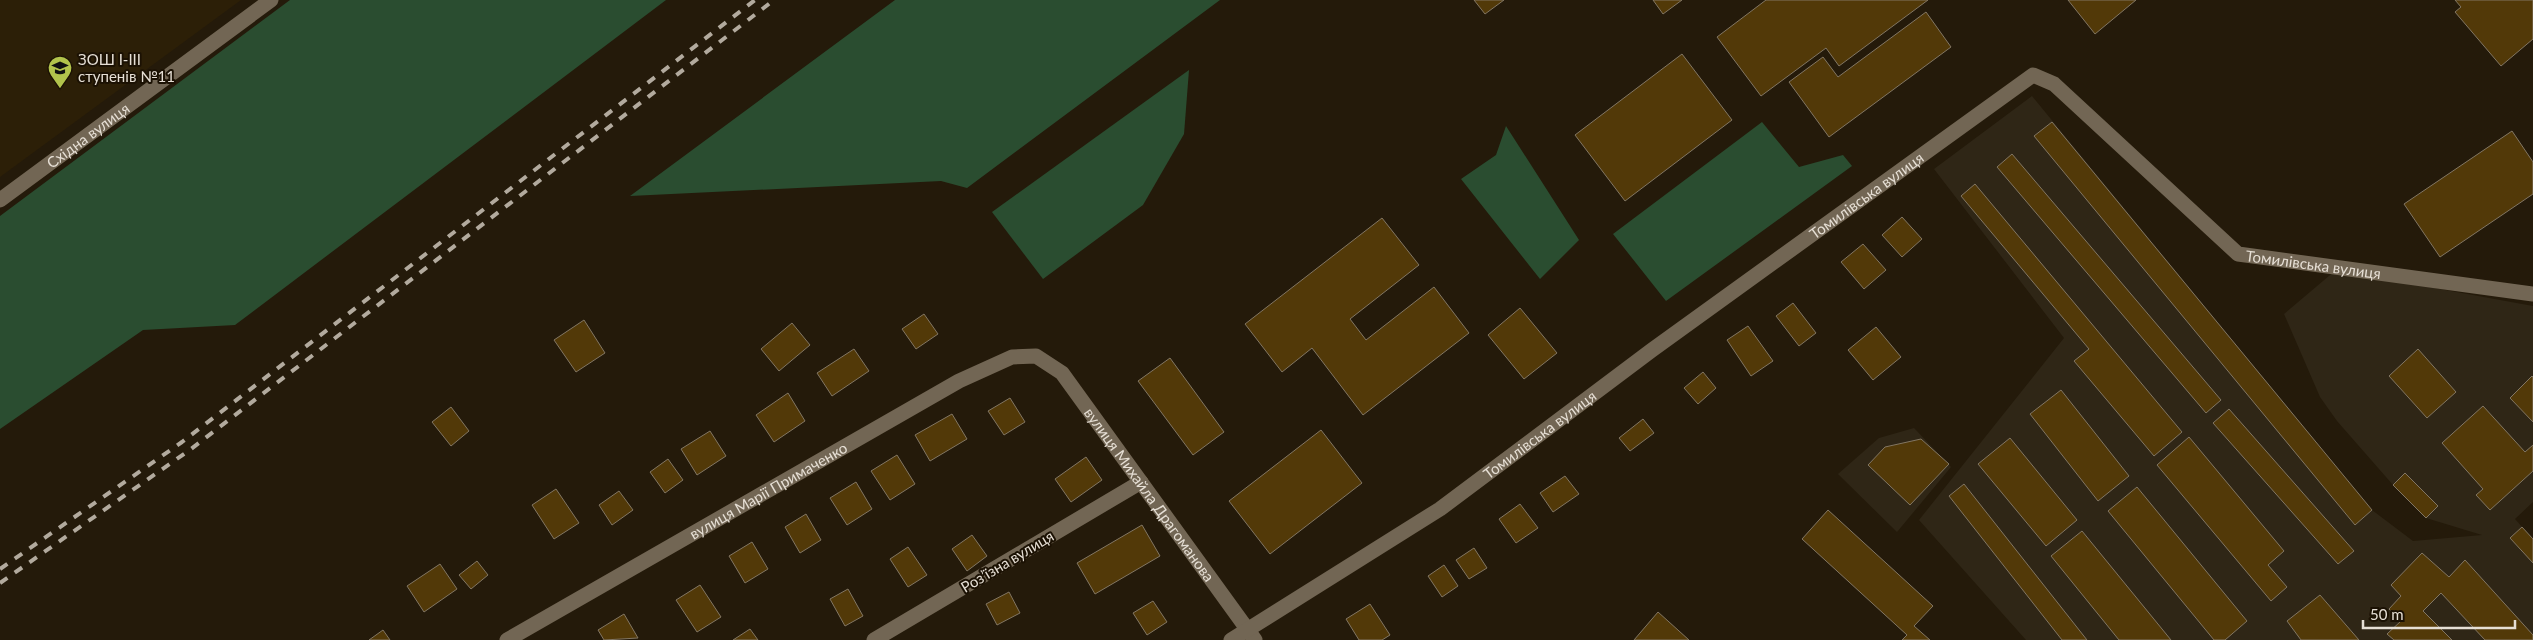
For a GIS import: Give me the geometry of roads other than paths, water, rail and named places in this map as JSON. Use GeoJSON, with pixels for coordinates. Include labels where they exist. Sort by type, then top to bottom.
{"type":"FeatureCollection","features":[{"type":"Feature","properties":{"kind":"street","name":"Східна вулиця"},"geometry":{"type":"LineString","coordinates":[[0,200],[271,0]]}},
{"type":"Feature","properties":{"kind":"street","name":"Томилівська вулиця"},"geometry":{"type":"LineString","coordinates":[[1231,640],[1251,636],[1440,509],[1660,344],[2033,75],[2054,84],[2238,254],[2533,294]]}},
{"type":"Feature","properties":{"kind":"street","name":"вулиця Михайла Драгоманова"},"geometry":{"type":"LineString","coordinates":[[1036,356],[1062,373],[1251,636]]}},
{"type":"Feature","properties":{"kind":"street","name":"вулиця Марії Примаченко"},"geometry":{"type":"LineString","coordinates":[[507,640],[959,381],[1012,357],[1036,356]]}},
{"type":"Feature","properties":{"kind":"street","name":"Розʼїзна вулиця"},"geometry":{"type":"LineString","coordinates":[[874,640],[1141,482]]}},
{"type":"Feature","properties":{"kind":"railway"},"geometry":{"type":"LineString","coordinates":[[0,569],[182,442],[755,0]]}},
{"type":"Feature","properties":{"kind":"railway"},"geometry":{"type":"LineString","coordinates":[[0,583],[191,449],[774,0]]}},
{"type":"Feature","properties":{"kind":"place","name":"ЗОШ І-ІІІ ступенів №11"},"geometry":{"type":"Point","coordinates":[60,89]}}]}
